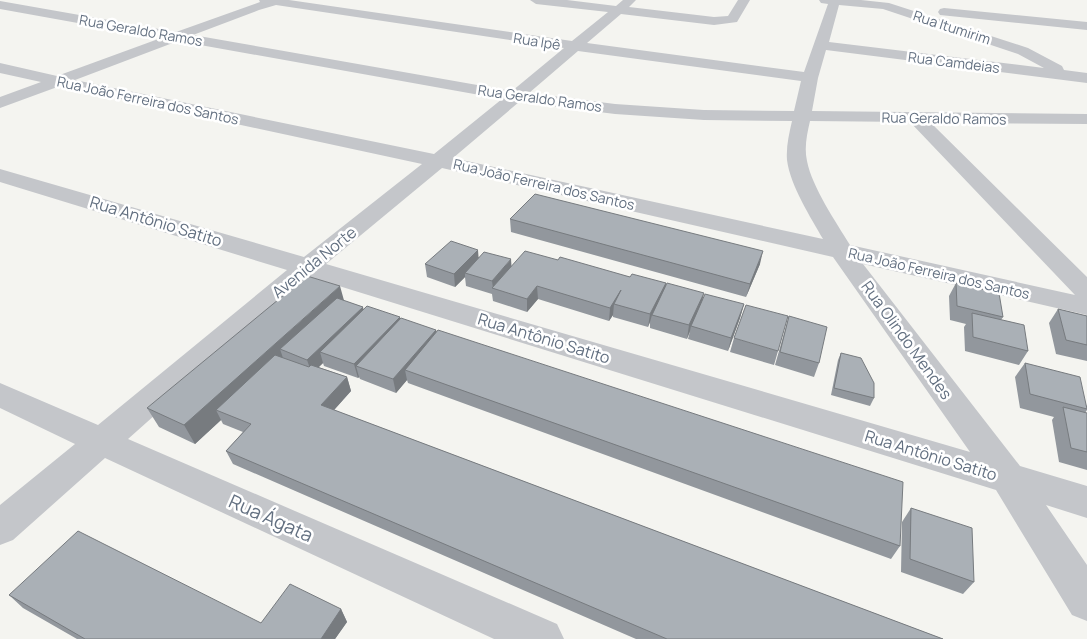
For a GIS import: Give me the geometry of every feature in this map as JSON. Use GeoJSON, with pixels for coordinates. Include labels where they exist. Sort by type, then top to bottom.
{"type":"FeatureCollection","features":[{"type":"Feature","properties":{"kind":"street"},"geometry":{"type":"LineString","coordinates":[[536,0],[624,5],[714,21],[732,19],[744,0]]}},
{"type":"Feature","properties":{"kind":"street","name":"Rua Itumirim"},"geometry":{"type":"LineString","coordinates":[[832,0],[885,6],[1023,51],[1071,77]]}},
{"type":"Feature","properties":{"kind":"street","name":"Rua Olindo Mendes"},"geometry":{"type":"LineString","coordinates":[[832,0],[810,78],[797,138],[798,161],[811,198],[841,251],[1008,478],[1087,601]]}},
{"type":"Feature","properties":{"kind":"street"},"geometry":{"type":"LineString","coordinates":[[0,103],[269,2]]}},
{"type":"Feature","properties":{"kind":"street","name":"Rua Ipê"},"geometry":{"type":"LineString","coordinates":[[269,2],[810,78]]}},
{"type":"Feature","properties":{"kind":"street","name":"Rua Geraldo Ramos"},"geometry":{"type":"LineString","coordinates":[[0,5],[516,96],[615,109],[802,116],[1083,122]]}},
{"type":"Feature","properties":{"kind":"street","name":"Avenida Norte"},"geometry":{"type":"LineString","coordinates":[[0,528],[100,441],[307,267],[438,161],[624,5]]}},
{"type":"Feature","properties":{"kind":"street"},"geometry":{"type":"LineString","coordinates":[[885,6],[1087,26]]}},
{"type":"Feature","properties":{"kind":"street","name":"Rua Camdeias"},"geometry":{"type":"LineString","coordinates":[[820,45],[1087,78]]}},
{"type":"Feature","properties":{"kind":"street","name":"Rua João Ferreira dos Santos"},"geometry":{"type":"LineString","coordinates":[[0,68],[170,106],[438,161],[1087,306]]}},
{"type":"Feature","properties":{"kind":"street"},"geometry":{"type":"LineString","coordinates":[[916,118],[1087,292]]}},
{"type":"Feature","properties":{"kind":"street","name":"Rua Antônio Satito"},"geometry":{"type":"LineString","coordinates":[[0,175],[1087,502]]}},
{"type":"Feature","properties":{"kind":"street","name":"Rua Ágata"},"geometry":{"type":"LineString","coordinates":[[0,395],[542,639]]}},
{"type":"Feature","properties":{"kind":"building"},"geometry":{"type":"Polygon","coordinates":[[[535,194],[763,251],[750,284],[510,219],[535,194]]]}},
{"type":"Feature","properties":{"kind":"building"},"geometry":{"type":"Polygon","coordinates":[[[451,241],[478,250],[454,274],[425,264],[451,241]]]}},
{"type":"Feature","properties":{"kind":"building"},"geometry":{"type":"Polygon","coordinates":[[[525,251],[558,260],[560,257],[630,277],[632,274],[666,283],[650,314],[614,304],[621,290],[610,308],[537,286],[527,299],[492,288],[525,251]]]}},
{"type":"Feature","properties":{"kind":"building"},"geometry":{"type":"Polygon","coordinates":[[[484,252],[511,259],[492,281],[465,273],[484,252]]]}},
{"type":"Feature","properties":{"kind":"building"},"geometry":{"type":"Polygon","coordinates":[[[307,276],[340,286],[184,425],[147,408],[307,276]]]}},
{"type":"Feature","properties":{"kind":"building"},"geometry":{"type":"Polygon","coordinates":[[[667,283],[704,293],[689,325],[652,315],[667,283]]]}},
{"type":"Feature","properties":{"kind":"building"},"geometry":{"type":"Polygon","coordinates":[[[956,283],[999,293],[1003,317],[957,306],[956,283]]]}},
{"type":"Feature","properties":{"kind":"building"},"geometry":{"type":"Polygon","coordinates":[[[705,294],[744,304],[731,338],[691,326],[705,294]]]}},
{"type":"Feature","properties":{"kind":"building"},"geometry":{"type":"Polygon","coordinates":[[[337,298],[363,307],[307,360],[280,349],[337,298]]]}},
{"type":"Feature","properties":{"kind":"building"},"geometry":{"type":"Polygon","coordinates":[[[746,305],[788,316],[778,351],[734,338],[746,305]]]}},
{"type":"Feature","properties":{"kind":"building"},"geometry":{"type":"Polygon","coordinates":[[[367,306],[400,317],[354,364],[320,352],[367,306]]]}},
{"type":"Feature","properties":{"kind":"building"},"geometry":{"type":"Polygon","coordinates":[[[1058,309],[1087,316],[1087,345],[1066,340],[1058,309]]]}},
{"type":"Feature","properties":{"kind":"building"},"geometry":{"type":"Polygon","coordinates":[[[972,313],[1024,325],[1028,351],[973,337],[972,313]]]}},
{"type":"Feature","properties":{"kind":"building"},"geometry":{"type":"Polygon","coordinates":[[[789,316],[827,327],[819,363],[780,352],[789,316]]]}},
{"type":"Feature","properties":{"kind":"building"},"geometry":{"type":"Polygon","coordinates":[[[401,318],[436,330],[393,379],[356,366],[401,318]]]}},
{"type":"Feature","properties":{"kind":"building"},"geometry":{"type":"Polygon","coordinates":[[[438,330],[903,482],[900,546],[405,370],[438,330]]]}},
{"type":"Feature","properties":{"kind":"building"},"geometry":{"type":"Polygon","coordinates":[[[841,353],[861,358],[874,383],[874,398],[834,388],[841,353]]]}},
{"type":"Feature","properties":{"kind":"building"},"geometry":{"type":"Polygon","coordinates":[[[275,355],[309,367],[311,365],[347,377],[321,405],[943,639],[667,639],[226,451],[251,424],[216,410],[275,355]]]}},
{"type":"Feature","properties":{"kind":"building"},"geometry":{"type":"Polygon","coordinates":[[[1025,363],[1080,377],[1087,409],[1030,394],[1025,363]]]}},
{"type":"Feature","properties":{"kind":"building"},"geometry":{"type":"Polygon","coordinates":[[[1063,407],[1087,413],[1087,452],[1071,448],[1063,407]]]}},
{"type":"Feature","properties":{"kind":"building"},"geometry":{"type":"Polygon","coordinates":[[[911,508],[972,528],[974,582],[910,559],[911,508]]]}},
{"type":"Feature","properties":{"kind":"building"},"geometry":{"type":"Polygon","coordinates":[[[78,531],[261,623],[290,584],[341,609],[321,639],[85,639],[9,595],[78,531]]]}}]}
